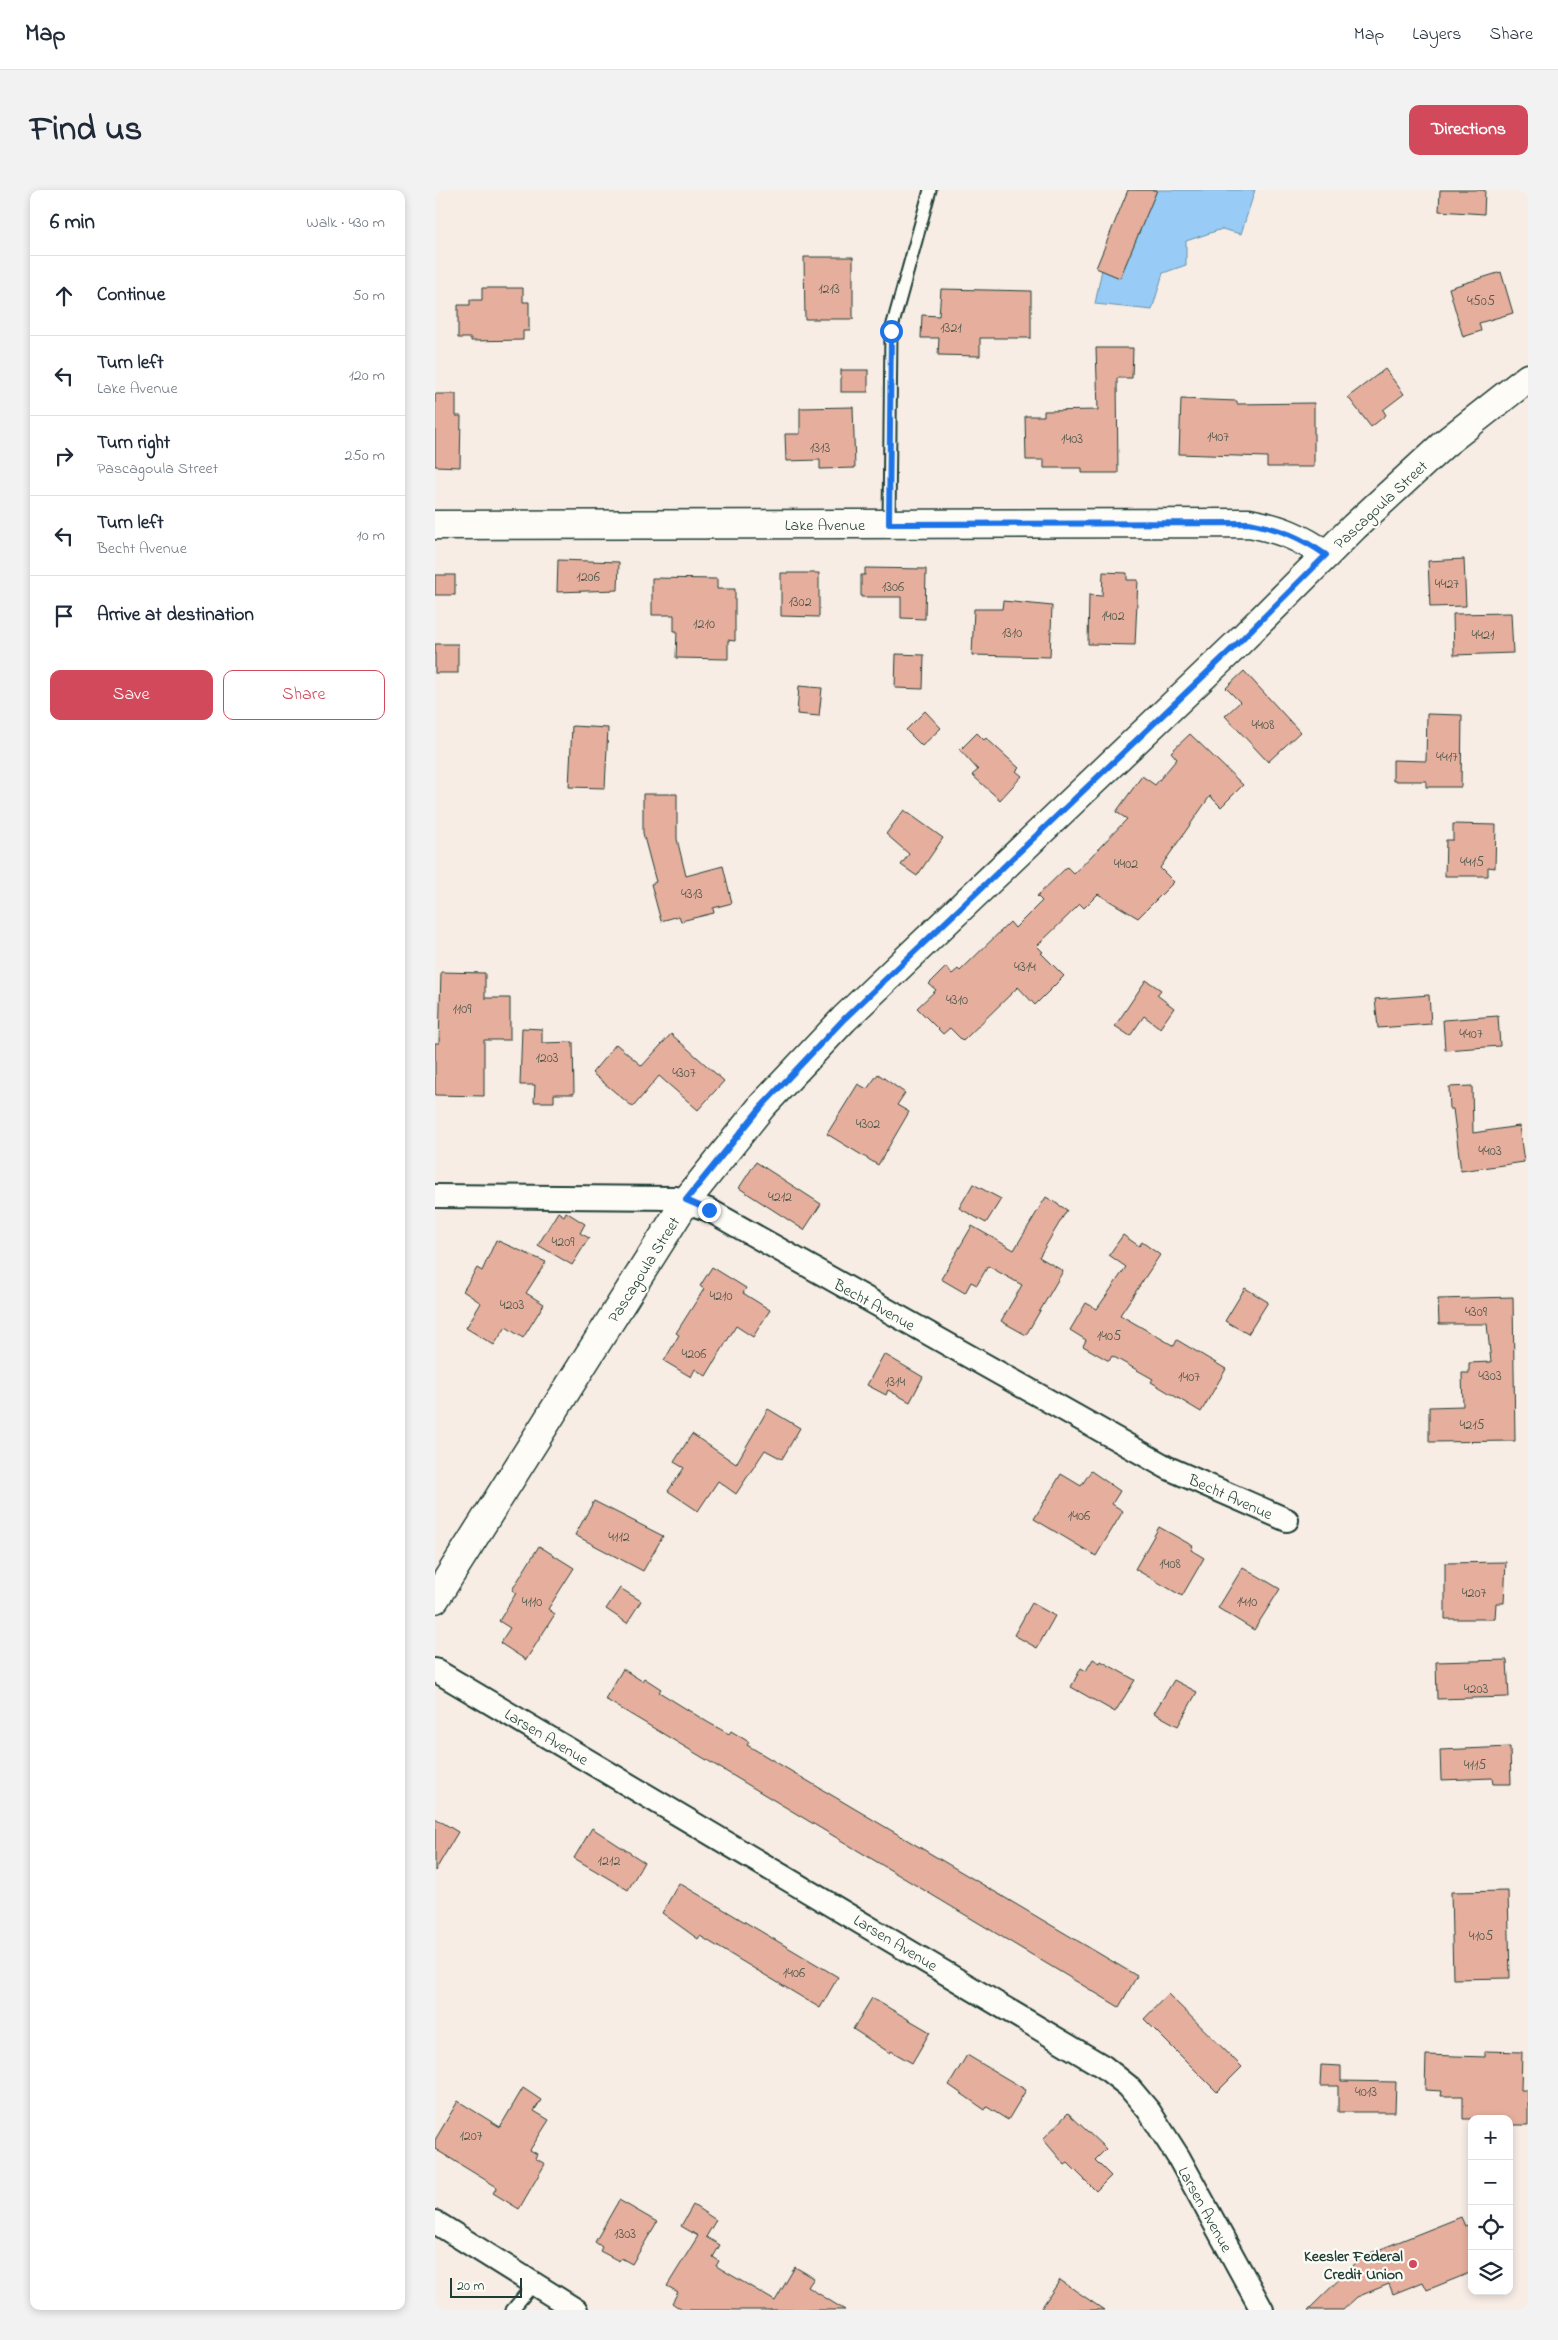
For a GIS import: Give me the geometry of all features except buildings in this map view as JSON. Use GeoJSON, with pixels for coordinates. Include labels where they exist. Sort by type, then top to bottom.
{"type":"FeatureCollection","features":[{"type":"Feature","properties":{"kind":"street","name":"Pascagoula Street"},"geometry":{"type":"LineString","coordinates":[[435,1599],[686,1200],[762,1106],[844,1019],[1227,653],[1326,555],[1444,444],[1528,378]]}},
{"type":"Feature","properties":{"kind":"street","name":"Lake Avenue"},"geometry":{"type":"LineString","coordinates":[[435,525],[1249,523],[1277,528],[1304,540],[1326,555]]}},
{"type":"Feature","properties":{"kind":"street","name":"Becht Avenue"},"geometry":{"type":"LineString","coordinates":[[435,1196],[676,1198],[686,1200],[709,1210],[1168,1468],[1287,1520]]}},
{"type":"Feature","properties":{"kind":"street","name":"Larsen Avenue"},"geometry":{"type":"LineString","coordinates":[[435,1670],[1105,2067],[1128,2086],[1149,2111],[1179,2158],[1261,2310]]}},
{"type":"Feature","properties":{"kind":"street"},"geometry":{"type":"LineString","coordinates":[[435,2222],[576,2310]]}},
{"type":"Feature","properties":{"kind":"lane"},"geometry":{"type":"LineString","coordinates":[[889,524],[891,331],[930,190]]}},
{"type":"Feature","properties":{"kind":"lane"},"geometry":{"type":"LineString","coordinates":[[512,2310],[533,2284]]}},
{"type":"Feature","properties":{"kind":"water"},"geometry":{"type":"Polygon","coordinates":[[[1136,190],[1255,190],[1241,234],[1222,229],[1186,241],[1186,265],[1163,273],[1152,310],[1095,304],[1102,269],[1136,190]]]}},
{"type":"Feature","properties":{"kind":"place","name":"Keesler Federal Credit Union"},"geometry":{"type":"Point","coordinates":[1413,2264]}},
{"type":"Feature","properties":{"kind":"route"},"geometry":{"type":"LineString","coordinates":[[709,1210],[686,1200],[762,1106],[844,1019],[1235,646],[1326,555],[1304,540],[1277,528],[1249,523],[889,524],[891,331]]}}]}
